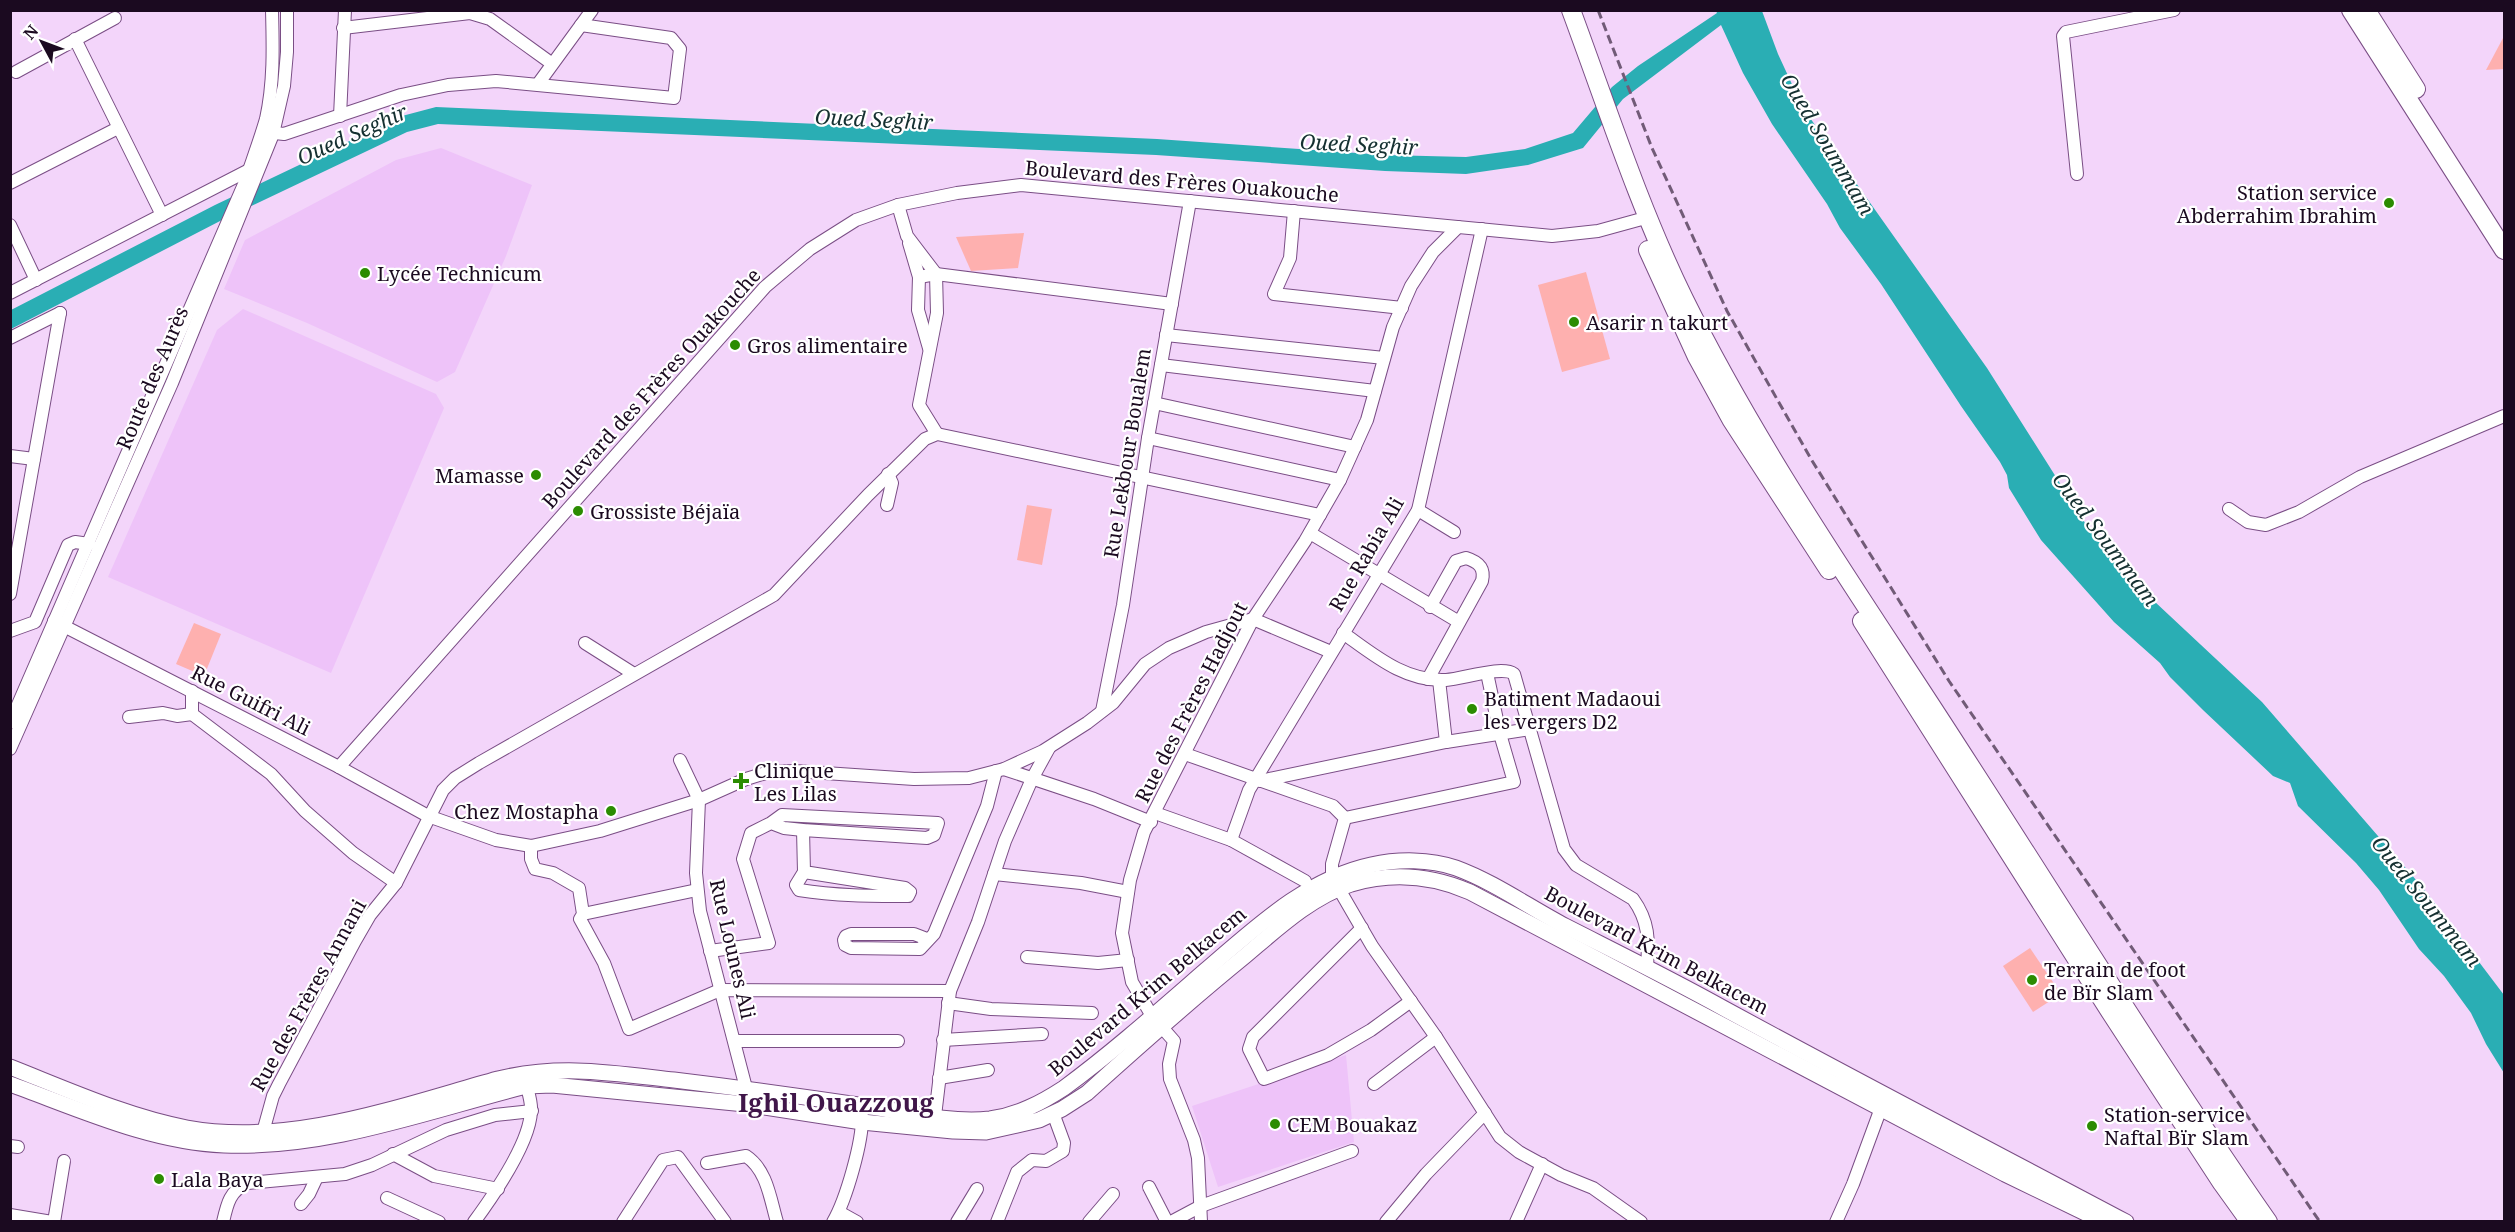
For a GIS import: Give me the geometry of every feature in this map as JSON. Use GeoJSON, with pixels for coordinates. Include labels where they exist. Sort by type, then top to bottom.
{"type":"FeatureCollection","features":[{"type":"Feature","properties":{"kind":"highway"},"geometry":{"type":"LineString","coordinates":[[1561,10],[1643,219],[1675,311],[1731,419],[2111,1013],[2222,1183],[2250,1221]]}},
{"type":"Feature","properties":{"kind":"highway"},"geometry":{"type":"LineString","coordinates":[[1571,10],[1595,93]]}},
{"type":"Feature","properties":{"kind":"highway"},"geometry":{"type":"LineString","coordinates":[[2351,10],[2505,250]]}},
{"type":"Feature","properties":{"kind":"highway"},"geometry":{"type":"LineString","coordinates":[[2366,10],[2505,227]]}},
{"type":"Feature","properties":{"kind":"highway"},"geometry":{"type":"LineString","coordinates":[[1643,219],[1659,244],[1710,350],[1778,467],[2179,1091],[2268,1221]]}},
{"type":"Feature","properties":{"kind":"main road","name":"Boulevard Krim Belkacem"},"geometry":{"type":"LineString","coordinates":[[10,1067],[154,1134],[223,1145],[287,1142],[359,1132],[524,1079],[575,1087],[745,1104],[862,1122],[986,1132],[1039,1120],[1087,1093],[1157,1021],[1282,907],[1370,865],[1398,861],[1425,862],[1453,867],[1480,879],[2126,1221]]}},
{"type":"Feature","properties":{"kind":"main road","name":"Boulevard Krim Belkacem"},"geometry":{"type":"LineString","coordinates":[[1336,883],[1349,885],[1396,875],[1446,881],[2005,1174],[2101,1221]]}},
{"type":"Feature","properties":{"kind":"main road","name":"Boulevard Krim Belkacem"},"geometry":{"type":"LineString","coordinates":[[10,1084],[106,1112],[187,1128],[263,1132],[293,1130],[344,1121],[524,1079],[574,1070],[746,1088],[935,1116],[988,1119],[1012,1114],[1039,1104],[1157,1021]]}},
{"type":"Feature","properties":{"kind":"main road"},"geometry":{"type":"LineString","coordinates":[[10,1076],[106,1112]]}},
{"type":"Feature","properties":{"kind":"street","name":"Route des Aurès"},"geometry":{"type":"LineString","coordinates":[[267,132],[274,53],[272,10]]}},
{"type":"Feature","properties":{"kind":"street","name":"Route des Aurès"},"geometry":{"type":"LineString","coordinates":[[10,723],[172,383],[284,86],[287,10]]}},
{"type":"Feature","properties":{"kind":"street"},"geometry":{"type":"LineString","coordinates":[[340,116],[345,10]]}},
{"type":"Feature","properties":{"kind":"street"},"geometry":{"type":"LineString","coordinates":[[2077,174],[2063,36],[2066,32],[2174,10]]}},
{"type":"Feature","properties":{"kind":"street"},"geometry":{"type":"LineString","coordinates":[[538,84],[589,12]]}},
{"type":"Feature","properties":{"kind":"street"},"geometry":{"type":"LineString","coordinates":[[343,28],[454,14],[480,15],[490,19],[551,63]]}},
{"type":"Feature","properties":{"kind":"street"},"geometry":{"type":"LineString","coordinates":[[16,72],[116,18]]}},
{"type":"Feature","properties":{"kind":"street"},"geometry":{"type":"LineString","coordinates":[[267,132],[285,134],[401,95],[448,85],[496,81],[674,98],[680,49],[671,38],[581,25]]}},
{"type":"Feature","properties":{"kind":"street"},"geometry":{"type":"LineString","coordinates":[[75,39],[162,214]]}},
{"type":"Feature","properties":{"kind":"street"},"geometry":{"type":"LineString","coordinates":[[10,183],[118,128]]}},
{"type":"Feature","properties":{"kind":"street"},"geometry":{"type":"LineString","coordinates":[[10,293],[162,214],[249,178]]}},
{"type":"Feature","properties":{"kind":"street","name":"Boulevard des Frères Ouakouche"},"geometry":{"type":"LineString","coordinates":[[339,767],[765,286],[810,249],[856,220],[898,206],[957,193],[1021,185],[1552,236],[1598,231],[1643,219]]}},
{"type":"Feature","properties":{"kind":"street","name":"Rue Lekbour Boualem"},"geometry":{"type":"LineString","coordinates":[[1102,711],[1123,606],[1148,438],[1190,201]]}},
{"type":"Feature","properties":{"kind":"street"},"geometry":{"type":"LineString","coordinates":[[898,206],[907,236],[926,279],[937,313],[919,405],[937,434],[1320,515]]}},
{"type":"Feature","properties":{"kind":"street"},"geometry":{"type":"LineString","coordinates":[[1294,211],[1290,258],[1274,294],[1402,308]]}},
{"type":"Feature","properties":{"kind":"street"},"geometry":{"type":"LineString","coordinates":[[10,225],[36,280]]}},
{"type":"Feature","properties":{"kind":"street","name":"Rue des Frères Hadjout"},"geometry":{"type":"LineString","coordinates":[[1201,1221],[1198,1158],[1194,1140],[1170,1079],[1169,1064],[1174,1041],[1157,1021],[1132,982],[1122,933],[1128,892],[1144,832],[1253,620],[1310,533],[1340,480],[1367,420],[1384,358],[1411,286],[1433,252],[1458,227]]}},
{"type":"Feature","properties":{"kind":"street","name":"Rue Rabia Ali"},"geometry":{"type":"LineString","coordinates":[[1231,840],[1249,790],[1418,510],[1482,229]]}},
{"type":"Feature","properties":{"kind":"street","name":"Route des Aurès"},"geometry":{"type":"LineString","coordinates":[[10,749],[88,544],[227,234]]}},
{"type":"Feature","properties":{"kind":"street"},"geometry":{"type":"LineString","coordinates":[[907,236],[926,279],[918,310],[930,351]]}},
{"type":"Feature","properties":{"kind":"street"},"geometry":{"type":"LineString","coordinates":[[926,279],[1172,304]]}},
{"type":"Feature","properties":{"kind":"street"},"geometry":{"type":"LineString","coordinates":[[10,338],[60,313],[10,594]]}},
{"type":"Feature","properties":{"kind":"street"},"geometry":{"type":"LineString","coordinates":[[1166,335],[1384,358]]}},
{"type":"Feature","properties":{"kind":"street"},"geometry":{"type":"LineString","coordinates":[[1161,365],[1375,391]]}},
{"type":"Feature","properties":{"kind":"street"},"geometry":{"type":"LineString","coordinates":[[1154,403],[1354,447]]}},
{"type":"Feature","properties":{"kind":"street"},"geometry":{"type":"LineString","coordinates":[[2229,509],[2248,522],[2266,525],[2299,512],[2360,477],[2505,416]]}},
{"type":"Feature","properties":{"kind":"street","name":"Rue des Frères Annani"},"geometry":{"type":"LineString","coordinates":[[263,1132],[273,1096],[355,940],[370,915],[396,883],[443,790],[455,778],[774,595],[888,474],[925,439],[937,434]]}},
{"type":"Feature","properties":{"kind":"street"},"geometry":{"type":"LineString","coordinates":[[1148,438],[1340,480]]}},
{"type":"Feature","properties":{"kind":"street"},"geometry":{"type":"LineString","coordinates":[[10,456],[34,459]]}},
{"type":"Feature","properties":{"kind":"street"},"geometry":{"type":"LineString","coordinates":[[886,505],[892,483],[888,474]]}},
{"type":"Feature","properties":{"kind":"street"},"geometry":{"type":"LineString","coordinates":[[1418,510],[1454,532]]}},
{"type":"Feature","properties":{"kind":"street"},"geometry":{"type":"LineString","coordinates":[[1310,533],[1430,607],[1459,622]]}},
{"type":"Feature","properties":{"kind":"street"},"geometry":{"type":"LineString","coordinates":[[10,631],[35,622],[68,545],[75,542],[88,544]]}},
{"type":"Feature","properties":{"kind":"street"},"geometry":{"type":"LineString","coordinates":[[1430,607],[1454,563],[1463,558],[1475,561],[1483,570],[1482,581],[1459,622],[1434,680],[1446,742]]}},
{"type":"Feature","properties":{"kind":"street"},"geometry":{"type":"LineString","coordinates":[[1092,1013],[991,1009],[949,997],[720,990],[629,1029],[604,963],[580,919],[583,914],[579,888],[553,873],[535,869],[531,859],[531,846],[600,831],[699,800],[746,779],[770,772],[795,771],[899,779],[969,778],[1000,770],[1050,746],[1113,704],[1145,664],[1169,648],[1206,632],[1253,620],[1331,652]]}},
{"type":"Feature","properties":{"kind":"street","name":"Rue Guifri Ali"},"geometry":{"type":"LineString","coordinates":[[59,624],[339,767],[428,816],[496,840],[531,846]]}},
{"type":"Feature","properties":{"kind":"street"},"geometry":{"type":"LineString","coordinates":[[1342,633],[1411,676],[1434,680],[1461,679],[1506,670],[1514,674],[1567,855],[1576,865],[1634,899],[1640,908],[1649,937],[1647,966]]}},
{"type":"Feature","properties":{"kind":"street"},"geometry":{"type":"LineString","coordinates":[[585,643],[634,674]]}},
{"type":"Feature","properties":{"kind":"street"},"geometry":{"type":"LineString","coordinates":[[1345,818],[1514,782],[1500,734],[1487,673]]}},
{"type":"Feature","properties":{"kind":"street"},"geometry":{"type":"LineString","coordinates":[[192,691],[192,714]]}},
{"type":"Feature","properties":{"kind":"street"},"geometry":{"type":"LineString","coordinates":[[129,717],[163,713],[177,716],[192,714],[271,774],[305,811],[353,853],[396,883]]}},
{"type":"Feature","properties":{"kind":"street"},"geometry":{"type":"LineString","coordinates":[[1257,780],[1446,742],[1530,729]]}},
{"type":"Feature","properties":{"kind":"street"},"geometry":{"type":"LineString","coordinates":[[935,1116],[949,997],[978,922],[1005,841],[1032,779],[1050,746]]}},
{"type":"Feature","properties":{"kind":"street"},"geometry":{"type":"LineString","coordinates":[[1185,754],[1333,806],[1345,818]]}},
{"type":"Feature","properties":{"kind":"street"},"geometry":{"type":"LineString","coordinates":[[680,760],[699,800]]}},
{"type":"Feature","properties":{"kind":"street"},"geometry":{"type":"LineString","coordinates":[[1000,770],[1231,840],[1305,880]]}},
{"type":"Feature","properties":{"kind":"street"},"geometry":{"type":"LineString","coordinates":[[927,939],[914,934],[851,934],[844,940],[845,945],[851,948],[920,949],[934,934],[1000,770]]}},
{"type":"Feature","properties":{"kind":"street","name":"Rue Lounes Ali"},"geometry":{"type":"LineString","coordinates":[[699,800],[697,890],[710,951],[746,1088],[745,1104]]}},
{"type":"Feature","properties":{"kind":"street"},"geometry":{"type":"LineString","coordinates":[[710,951],[769,943],[743,859],[751,833],[782,815],[938,823],[934,835],[927,838],[804,830],[784,828],[771,823]]}},
{"type":"Feature","properties":{"kind":"street"},"geometry":{"type":"LineString","coordinates":[[1345,818],[1332,864],[1336,883],[1362,928],[1500,1137],[1519,1152],[1593,1188],[1641,1221]]}},
{"type":"Feature","properties":{"kind":"street"},"geometry":{"type":"LineString","coordinates":[[804,830],[804,872],[796,885],[799,890],[822,894],[892,896],[908,896],[910,892],[905,888],[804,872]]}},
{"type":"Feature","properties":{"kind":"street"},"geometry":{"type":"LineString","coordinates":[[994,874],[1081,883],[1128,892]]}},
{"type":"Feature","properties":{"kind":"street"},"geometry":{"type":"LineString","coordinates":[[583,914],[697,890]]}},
{"type":"Feature","properties":{"kind":"street"},"geometry":{"type":"LineString","coordinates":[[1362,928],[1253,1037],[1249,1049],[1264,1079],[1328,1055],[1371,1030],[1411,1001]]}},
{"type":"Feature","properties":{"kind":"street"},"geometry":{"type":"LineString","coordinates":[[1027,957],[1089,963],[1128,960]]}},
{"type":"Feature","properties":{"kind":"street"},"geometry":{"type":"LineString","coordinates":[[943,1040],[1042,1034]]}},
{"type":"Feature","properties":{"kind":"street"},"geometry":{"type":"LineString","coordinates":[[1374,1084],[1436,1037]]}},
{"type":"Feature","properties":{"kind":"street"},"geometry":{"type":"LineString","coordinates":[[735,1041],[898,1041]]}},
{"type":"Feature","properties":{"kind":"street"},"geometry":{"type":"LineString","coordinates":[[939,1078],[987,1070]]}},
{"type":"Feature","properties":{"kind":"street"},"geometry":{"type":"LineString","coordinates":[[476,1221],[498,1189],[525,1135],[531,1111],[524,1079]]}},
{"type":"Feature","properties":{"kind":"street"},"geometry":{"type":"LineString","coordinates":[[857,1221],[836,1217],[851,1175],[862,1122],[862,1106]]}},
{"type":"Feature","properties":{"kind":"street"},"geometry":{"type":"LineString","coordinates":[[1836,1221],[1853,1184],[1881,1108]]}},
{"type":"Feature","properties":{"kind":"street"},"geometry":{"type":"LineString","coordinates":[[223,1221],[230,1196],[242,1186],[257,1181],[345,1174],[372,1165],[446,1130],[495,1115],[531,1111]]}},
{"type":"Feature","properties":{"kind":"street"},"geometry":{"type":"LineString","coordinates":[[997,1221],[1017,1172],[1032,1160],[1046,1161],[1063,1151],[1064,1143],[1053,1113]]}},
{"type":"Feature","properties":{"kind":"street"},"geometry":{"type":"LineString","coordinates":[[1386,1221],[1426,1174],[1485,1113]]}},
{"type":"Feature","properties":{"kind":"street"},"geometry":{"type":"LineString","coordinates":[[1149,1187],[1169,1221],[1201,1206],[1352,1151]]}},
{"type":"Feature","properties":{"kind":"street"},"geometry":{"type":"LineString","coordinates":[[393,1155],[434,1176],[498,1189]]}},
{"type":"Feature","properties":{"kind":"street"},"geometry":{"type":"LineString","coordinates":[[707,1163],[746,1156],[756,1163],[767,1185],[775,1221]]}},
{"type":"Feature","properties":{"kind":"street"},"geometry":{"type":"LineString","coordinates":[[623,1221],[663,1160],[678,1157],[724,1221]]}},
{"type":"Feature","properties":{"kind":"street"},"geometry":{"type":"LineString","coordinates":[[10,1215],[53,1221],[64,1161]]}},
{"type":"Feature","properties":{"kind":"street"},"geometry":{"type":"LineString","coordinates":[[1516,1221],[1542,1164]]}},
{"type":"Feature","properties":{"kind":"street"},"geometry":{"type":"LineString","coordinates":[[301,1204],[317,1177]]}},
{"type":"Feature","properties":{"kind":"street"},"geometry":{"type":"LineString","coordinates":[[957,1221],[977,1190]]}},
{"type":"Feature","properties":{"kind":"street"},"geometry":{"type":"LineString","coordinates":[[1089,1221],[1113,1194]]}},
{"type":"Feature","properties":{"kind":"street"},"geometry":{"type":"LineString","coordinates":[[387,1198],[439,1221]]}},
{"type":"Feature","properties":{"kind":"shaded area"},"geometry":{"type":"Polygon","coordinates":[[[2503,38],[2504,69],[2486,70],[2503,38]]]}},
{"type":"Feature","properties":{"kind":"shaded area","name":"Lycée Technicum"},"geometry":{"type":"Polygon","coordinates":[[[441,148],[532,185],[506,256],[455,372],[437,382],[307,323],[224,289],[245,240],[396,160],[441,148]]]}},
{"type":"Feature","properties":{"kind":"shaded area"},"geometry":{"type":"Polygon","coordinates":[[[1024,233],[1018,268],[971,271],[956,237],[1024,233]]]}},
{"type":"Feature","properties":{"kind":"shaded area","name":"Asarir n takurt"},"geometry":{"type":"Polygon","coordinates":[[[1586,272],[1610,359],[1562,372],[1538,285],[1586,272]]]}},
{"type":"Feature","properties":{"kind":"shaded area"},"geometry":{"type":"Polygon","coordinates":[[[243,309],[436,394],[444,408],[331,673],[108,577],[217,330],[243,309]]]}},
{"type":"Feature","properties":{"kind":"shaded area"},"geometry":{"type":"Polygon","coordinates":[[[1027,505],[1052,509],[1042,565],[1017,560],[1027,505]]]}},
{"type":"Feature","properties":{"kind":"shaded area"},"geometry":{"type":"Polygon","coordinates":[[[194,623],[221,634],[204,676],[176,664],[194,623]]]}},
{"type":"Feature","properties":{"kind":"shaded area","name":"Terrain de foot de Bïr Slam"},"geometry":{"type":"Polygon","coordinates":[[[2030,948],[2061,994],[2033,1012],[2003,966],[2030,948]]]}},
{"type":"Feature","properties":{"kind":"shaded area","name":"CEM Bouakaz"},"geometry":{"type":"Polygon","coordinates":[[[1346,1055],[1354,1142],[1218,1187],[1192,1106],[1346,1055]]]}},
{"type":"Feature","properties":{"kind":"water","name":"Oued Soummam"},"geometry":{"type":"Polygon","coordinates":[[[1716,11],[1762,11],[1778,54],[1803,108],[1987,368],[2087,526],[2139,587],[2262,702],[2423,888],[2504,995],[2504,1073],[2471,1013],[2444,976],[2419,949],[2379,890],[2356,863],[2298,806],[2290,783],[2273,776],[2203,710],[2170,677],[2160,663],[2114,622],[2041,540],[2009,488],[2007,475],[2000,462],[1772,124],[1743,73],[1721,25],[1623,99],[1583,148],[1528,165],[1466,174],[1385,171],[1156,155],[438,124],[407,132],[222,220],[11,329],[11,310],[215,205],[402,116],[436,107],[1157,139],[1386,155],[1466,157],[1525,149],[1573,133],[1612,87],[1638,66],[1717,13],[1716,11]]]}},
{"type":"Feature","properties":{"kind":"railway"},"geometry":{"type":"LineString","coordinates":[[1598,10],[1652,148],[1727,311],[1811,459],[1949,681],[2320,1222]]}},
{"type":"Feature","properties":{"kind":"place","name":"Station service Abderrahim Ibrahim"},"geometry":{"type":"Point","coordinates":[2389,203]}},
{"type":"Feature","properties":{"kind":"place","name":"Lycée Technicum"},"geometry":{"type":"Point","coordinates":[365,273]}},
{"type":"Feature","properties":{"kind":"place","name":"Asarir n takurt"},"geometry":{"type":"Point","coordinates":[1574,322]}},
{"type":"Feature","properties":{"kind":"place","name":"Gros alimentaire"},"geometry":{"type":"Point","coordinates":[735,345]}},
{"type":"Feature","properties":{"kind":"place","name":"Mamasse"},"geometry":{"type":"Point","coordinates":[536,475]}},
{"type":"Feature","properties":{"kind":"place","name":"Grossiste Béjaïa"},"geometry":{"type":"Point","coordinates":[578,511]}},
{"type":"Feature","properties":{"kind":"place","name":"Batiment Madaoui les vergers D2"},"geometry":{"type":"Point","coordinates":[1472,709]}},
{"type":"Feature","properties":{"kind":"place","name":"Clinique Les Lilas"},"geometry":{"type":"Point","coordinates":[741,781]}},
{"type":"Feature","properties":{"kind":"place","name":"Chez Mostapha"},"geometry":{"type":"Point","coordinates":[611,811]}},
{"type":"Feature","properties":{"kind":"place","name":"Terrain de foot de Bïr Slam"},"geometry":{"type":"Point","coordinates":[2032,980]}},
{"type":"Feature","properties":{"kind":"place","name":"CEM Bouakaz"},"geometry":{"type":"Point","coordinates":[1275,1124]}},
{"type":"Feature","properties":{"kind":"place","name":"Station-service Naftal Bïr Slam"},"geometry":{"type":"Point","coordinates":[2092,1126]}},
{"type":"Feature","properties":{"kind":"place","name":"Lala Baya"},"geometry":{"type":"Point","coordinates":[159,1179]}},
{"type":"Feature","properties":{"kind":"district","name":"Ighil Ouazzoug"},"geometry":{"type":"Point","coordinates":[836,1102]}},
{"type":"Feature","properties":{"kind":"water label","name":"Oued Seghir"},"geometry":{"type":"Point","coordinates":[874,119]}},
{"type":"Feature","properties":{"kind":"water label","name":"Oued Seghir"},"geometry":{"type":"Point","coordinates":[352,134]}},
{"type":"Feature","properties":{"kind":"water label","name":"Oued Seghir"},"geometry":{"type":"Point","coordinates":[1359,144]}}]}
